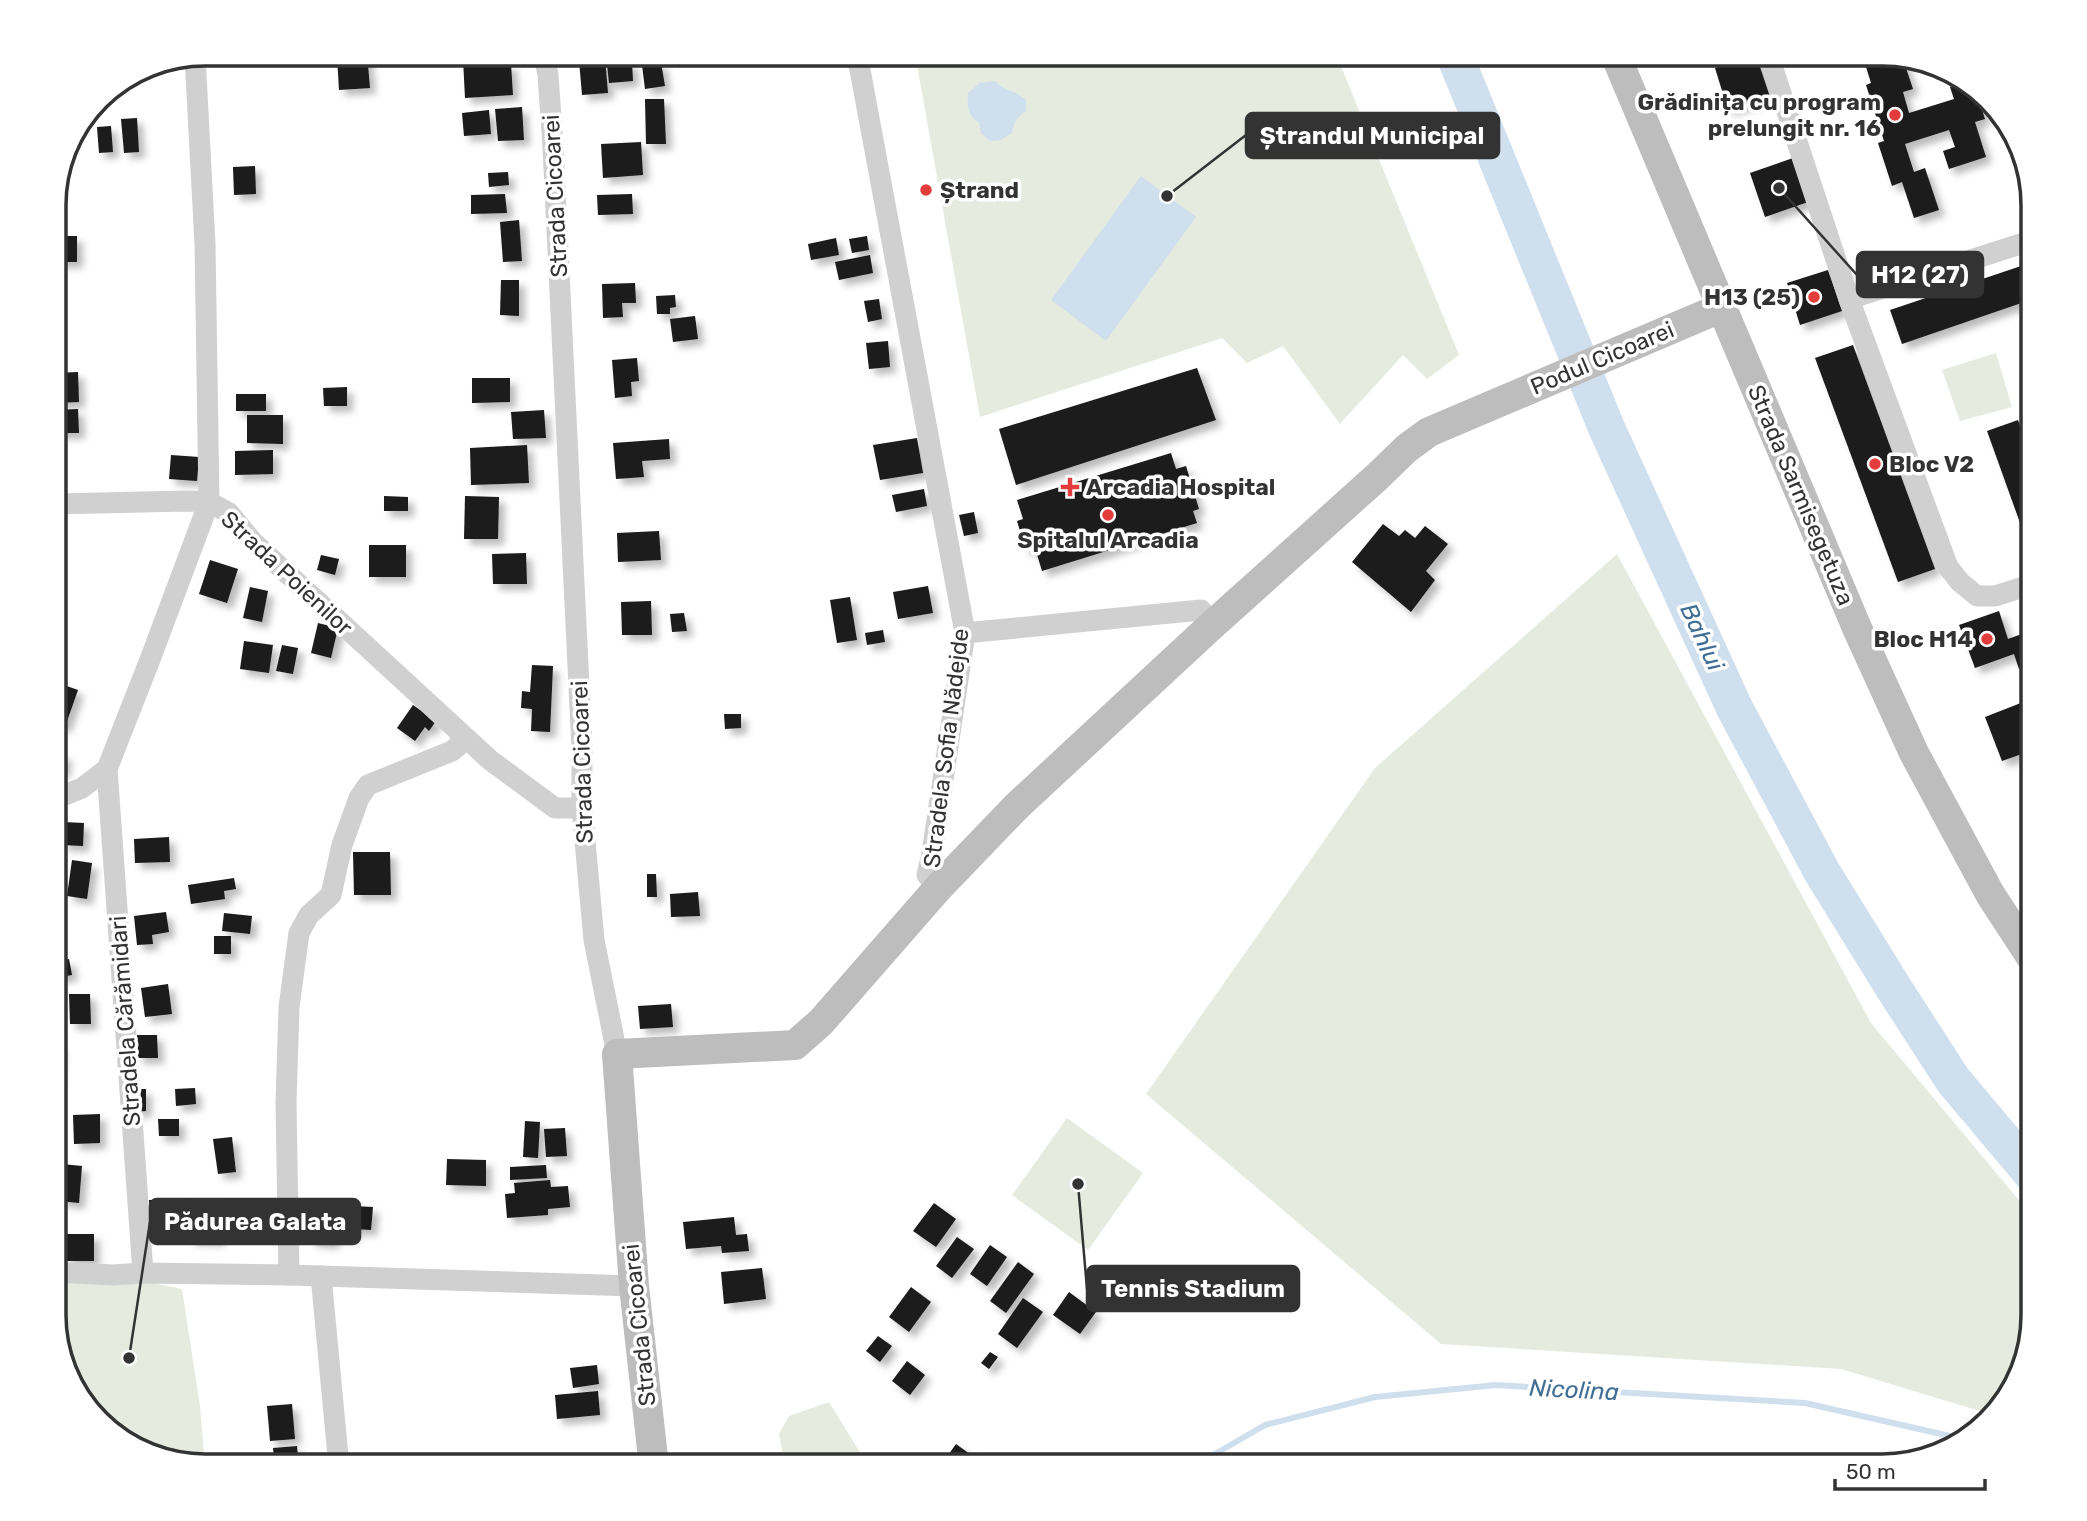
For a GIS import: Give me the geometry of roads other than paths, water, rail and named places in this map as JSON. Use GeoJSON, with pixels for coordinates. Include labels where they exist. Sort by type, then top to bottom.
{"type":"FeatureCollection","features":[{"type":"Feature","properties":{"kind":"street","name":"Strada Cicoarei"},"geometry":{"type":"LineString","coordinates":[[546,66],[570,481],[582,749],[582,808],[594,940],[617,1054],[634,1286],[653,1454]]}},
{"type":"Feature","properties":{"kind":"street","name":"Stradela Sofia Nădejde"},"geometry":{"type":"LineString","coordinates":[[617,1054],[795,1045],[821,1022],[939,887],[927,875],[965,633],[860,66]]}},
{"type":"Feature","properties":{"kind":"street","name":"Strada Sarmisegetuza"},"geometry":{"type":"LineString","coordinates":[[1620,66],[1857,628],[1914,753],[1990,894],[2021,942]]}},
{"type":"Feature","properties":{"kind":"street"},"geometry":{"type":"LineString","coordinates":[[1772,66],[1849,299],[1948,567],[1960,582],[1977,596],[1995,596],[2021,588]]}},
{"type":"Feature","properties":{"kind":"street","name":"Strada Poienilor"},"geometry":{"type":"LineString","coordinates":[[196,67],[205,244],[209,502],[229,513],[253,542],[490,760],[555,808],[582,808]]}},
{"type":"Feature","properties":{"kind":"street"},"geometry":{"type":"LineString","coordinates":[[1849,299],[2021,244]]}},
{"type":"Feature","properties":{"kind":"street","name":"Podul Cicoarei"},"geometry":{"type":"LineString","coordinates":[[939,887],[1017,806],[1407,447],[1430,432],[1723,307]]}},
{"type":"Feature","properties":{"kind":"street"},"geometry":{"type":"LineString","coordinates":[[67,504],[209,502]]}},
{"type":"Feature","properties":{"kind":"street","name":"Stradela Cărămidari"},"geometry":{"type":"LineString","coordinates":[[143,1273],[107,769],[209,502]]}},
{"type":"Feature","properties":{"kind":"street"},"geometry":{"type":"LineString","coordinates":[[965,633],[1201,610],[1210,627]]}},
{"type":"Feature","properties":{"kind":"street"},"geometry":{"type":"LineString","coordinates":[[289,1275],[286,1103],[289,1007],[299,933],[309,915],[331,895],[342,845],[359,798],[368,785],[452,751],[466,739]]}},
{"type":"Feature","properties":{"kind":"street"},"geometry":{"type":"LineString","coordinates":[[67,794],[82,788],[107,769]]}},
{"type":"Feature","properties":{"kind":"street"},"geometry":{"type":"LineString","coordinates":[[67,1273],[289,1275],[634,1286]]}},
{"type":"Feature","properties":{"kind":"street"},"geometry":{"type":"LineString","coordinates":[[321,1276],[338,1454]]}},
{"type":"Feature","properties":{"kind":"water"},"geometry":{"type":"Polygon","coordinates":[[[995,81],[1026,100],[1026,111],[1016,120],[1012,133],[1001,140],[990,141],[981,133],[979,123],[970,113],[968,93],[980,83],[995,81]]]}},
{"type":"Feature","properties":{"kind":"water"},"geometry":{"type":"Polygon","coordinates":[[[1141,176],[1196,217],[1106,341],[1051,300],[1141,176]]]}},
{"type":"Feature","properties":{"kind":"waterway","name":"Bahlui"},"geometry":{"type":"LineString","coordinates":[[1459,66],[1607,429],[1734,707],[1822,872],[1893,987],[1953,1080],[2021,1161]]}},
{"type":"Feature","properties":{"kind":"waterway","name":"Nicolina"},"geometry":{"type":"LineString","coordinates":[[1215,1454],[1265,1425],[1375,1397],[1496,1385],[1805,1403],[1950,1436]]}},
{"type":"Feature","properties":{"kind":"place","name":"Grădinița cu program prelungit nr. 16"},"geometry":{"type":"Point","coordinates":[1895,115]}},
{"type":"Feature","properties":{"kind":"place","name":"H12 (27)"},"geometry":{"type":"Point","coordinates":[1779,188]}},
{"type":"Feature","properties":{"kind":"place","name":"Ștrand"},"geometry":{"type":"Point","coordinates":[926,190]}},
{"type":"Feature","properties":{"kind":"place","name":"Ștrandul Municipal"},"geometry":{"type":"Point","coordinates":[1167,196]}},
{"type":"Feature","properties":{"kind":"place","name":"H13 (25)"},"geometry":{"type":"Point","coordinates":[1814,297]}},
{"type":"Feature","properties":{"kind":"place","name":"Bloc V2"},"geometry":{"type":"Point","coordinates":[1875,464]}},
{"type":"Feature","properties":{"kind":"place","name":"Arcadia Hospital"},"geometry":{"type":"Point","coordinates":[1070,487]}},
{"type":"Feature","properties":{"kind":"place","name":"Spitalul Arcadia"},"geometry":{"type":"Point","coordinates":[1108,515]}},
{"type":"Feature","properties":{"kind":"place","name":"Bloc H14"},"geometry":{"type":"Point","coordinates":[1987,639]}},
{"type":"Feature","properties":{"kind":"place","name":"Tennis Stadium"},"geometry":{"type":"Point","coordinates":[1078,1184]}},
{"type":"Feature","properties":{"kind":"place","name":"Pădurea Galata"},"geometry":{"type":"Point","coordinates":[129,1358]}}]}
